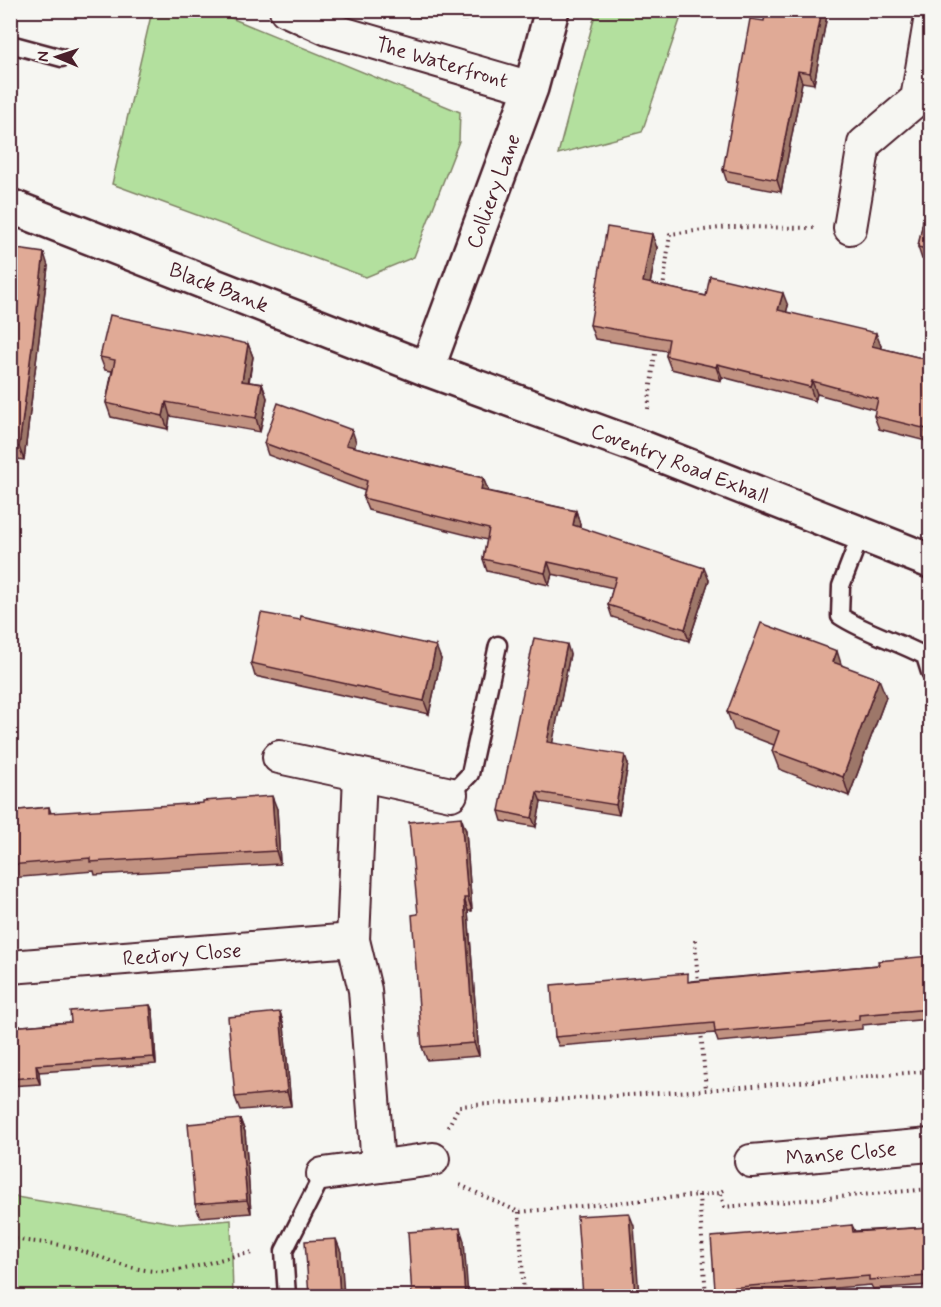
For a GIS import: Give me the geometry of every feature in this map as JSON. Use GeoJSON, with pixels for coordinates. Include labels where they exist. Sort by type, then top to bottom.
{"type":"FeatureCollection","features":[{"type":"Feature","properties":{"kind":"main road","name":"Colliery Lane"},"geometry":{"type":"LineString","coordinates":[[427,369],[531,88],[552,10]]}},
{"type":"Feature","properties":{"kind":"main road","name":"Black Bank"},"geometry":{"type":"LineString","coordinates":[[10,206],[427,369]]}},
{"type":"Feature","properties":{"kind":"main road","name":"Coventry Road Exhall"},"geometry":{"type":"LineString","coordinates":[[427,369],[643,448],[930,561]]}},
{"type":"Feature","properties":{"kind":"street","name":"The Waterfront"},"geometry":{"type":"LineString","coordinates":[[286,10],[328,29],[531,88]]}},
{"type":"Feature","properties":{"kind":"street"},"geometry":{"type":"LineString","coordinates":[[850,228],[864,144],[924,101],[930,22]]}},
{"type":"Feature","properties":{"kind":"street"},"geometry":{"type":"LineString","coordinates":[[279,757],[451,794]]}},
{"type":"Feature","properties":{"kind":"street"},"geometry":{"type":"LineString","coordinates":[[360,775],[353,940],[365,990],[378,1166]]}},
{"type":"Feature","properties":{"kind":"street","name":"Rectory Close"},"geometry":{"type":"LineString","coordinates":[[10,967],[353,940]]}},
{"type":"Feature","properties":{"kind":"street","name":"Manse Close"},"geometry":{"type":"LineString","coordinates":[[751,1161],[930,1145]]}},
{"type":"Feature","properties":{"kind":"street"},"geometry":{"type":"LineString","coordinates":[[323,1174],[433,1159]]}},
{"type":"Feature","properties":{"kind":"lane"},"geometry":{"type":"LineString","coordinates":[[10,44],[62,58]]}},
{"type":"Feature","properties":{"kind":"lane"},"geometry":{"type":"LineString","coordinates":[[861,534],[841,586],[840,616],[857,627],[900,642],[925,657],[930,672]]}},
{"type":"Feature","properties":{"kind":"lane"},"geometry":{"type":"LineString","coordinates":[[451,794],[470,774],[498,645]]}},
{"type":"Feature","properties":{"kind":"lane"},"geometry":{"type":"LineString","coordinates":[[287,1296],[284,1251],[323,1174]]}},
{"type":"Feature","properties":{"kind":"path"},"geometry":{"type":"LineString","coordinates":[[663,293],[670,234],[729,228],[850,228]]}},
{"type":"Feature","properties":{"kind":"path"},"geometry":{"type":"LineString","coordinates":[[643,448],[657,341]]}},
{"type":"Feature","properties":{"kind":"path"},"geometry":{"type":"LineString","coordinates":[[695,940],[698,986]]}},
{"type":"Feature","properties":{"kind":"path"},"geometry":{"type":"LineString","coordinates":[[700,1021],[706,1090]]}},
{"type":"Feature","properties":{"kind":"path"},"geometry":{"type":"LineString","coordinates":[[751,1161],[721,1193],[519,1212],[450,1180],[433,1159],[459,1106],[706,1090],[930,1071]]}},
{"type":"Feature","properties":{"kind":"path"},"geometry":{"type":"LineString","coordinates":[[721,1193],[724,1207],[930,1189]]}},
{"type":"Feature","properties":{"kind":"path"},"geometry":{"type":"LineString","coordinates":[[699,1195],[706,1296]]}},
{"type":"Feature","properties":{"kind":"path"},"geometry":{"type":"LineString","coordinates":[[519,1212],[524,1296]]}},
{"type":"Feature","properties":{"kind":"path"},"geometry":{"type":"LineString","coordinates":[[10,1238],[59,1245],[131,1268],[167,1271],[203,1265],[232,1255],[284,1251]]}},
{"type":"Feature","properties":{"kind":"green space"},"geometry":{"type":"Polygon","coordinates":[[[152,11],[214,11],[460,112],[459,141],[414,257],[366,277],[112,184],[152,11]]]}},
{"type":"Feature","properties":{"kind":"green space"},"geometry":{"type":"Polygon","coordinates":[[[387,11],[483,11],[466,20],[397,16],[387,11]]]}},
{"type":"Feature","properties":{"kind":"green space"},"geometry":{"type":"Polygon","coordinates":[[[596,11],[683,11],[642,132],[558,154],[596,11]]]}},
{"type":"Feature","properties":{"kind":"green space"},"geometry":{"type":"Polygon","coordinates":[[[10,1196],[180,1224],[231,1220],[233,1296],[11,1296],[10,1196]]]}},
{"type":"Feature","properties":{"kind":"building"},"geometry":{"type":"Polygon","coordinates":[[[766,10],[822,10],[810,73],[798,71],[777,180],[723,170],[750,19],[764,21],[766,10]]]}},
{"type":"Feature","properties":{"kind":"building"},"geometry":{"type":"Polygon","coordinates":[[[930,186],[930,250],[918,247],[930,186]]]}},
{"type":"Feature","properties":{"kind":"building"},"geometry":{"type":"Polygon","coordinates":[[[607,227],[652,234],[643,282],[706,296],[710,276],[783,293],[778,310],[876,333],[872,346],[930,360],[930,432],[926,432],[927,429],[874,416],[878,399],[812,381],[810,387],[717,364],[716,367],[666,356],[669,339],[590,325],[607,227]]]}},
{"type":"Feature","properties":{"kind":"building"},"geometry":{"type":"Polygon","coordinates":[[[10,248],[44,253],[19,447],[10,446],[10,248]]]}},
{"type":"Feature","properties":{"kind":"building"},"geometry":{"type":"Polygon","coordinates":[[[110,315],[248,344],[242,381],[262,384],[256,418],[166,402],[163,416],[106,403],[115,360],[100,357],[110,315]]]}},
{"type":"Feature","properties":{"kind":"building"},"geometry":{"type":"Polygon","coordinates":[[[278,403],[352,430],[346,445],[483,478],[481,490],[576,511],[573,525],[704,568],[685,629],[608,605],[616,577],[548,562],[545,573],[483,559],[489,529],[363,498],[367,481],[264,443],[278,403]]]}},
{"type":"Feature","properties":{"kind":"building"},"geometry":{"type":"Polygon","coordinates":[[[261,613],[300,620],[301,616],[436,646],[424,701],[251,663],[261,613]]]}},
{"type":"Feature","properties":{"kind":"building"},"geometry":{"type":"Polygon","coordinates":[[[761,623],[837,651],[833,662],[879,679],[843,777],[772,751],[779,731],[727,712],[761,623]]]}},
{"type":"Feature","properties":{"kind":"building"},"geometry":{"type":"Polygon","coordinates":[[[534,638],[567,644],[547,742],[625,755],[616,805],[537,792],[532,818],[499,811],[534,638]]]}},
{"type":"Feature","properties":{"kind":"building"},"geometry":{"type":"Polygon","coordinates":[[[272,796],[276,851],[90,862],[90,858],[10,865],[10,811],[49,807],[49,813],[272,796]]]}},
{"type":"Feature","properties":{"kind":"building"},"geometry":{"type":"Polygon","coordinates":[[[461,817],[468,898],[464,898],[474,1043],[422,1047],[412,915],[418,914],[409,822],[461,817]]]}},
{"type":"Feature","properties":{"kind":"building"},"geometry":{"type":"Polygon","coordinates":[[[930,956],[930,1009],[859,1015],[859,1020],[715,1032],[714,1023],[555,1037],[551,985],[688,973],[688,982],[879,965],[878,961],[930,956]]]}},
{"type":"Feature","properties":{"kind":"building"},"geometry":{"type":"Polygon","coordinates":[[[150,1005],[154,1057],[36,1065],[37,1077],[10,1079],[10,1027],[71,1022],[70,1011],[150,1005]]]}},
{"type":"Feature","properties":{"kind":"building"},"geometry":{"type":"Polygon","coordinates":[[[280,1012],[287,1092],[235,1097],[228,1017],[280,1012]]]}},
{"type":"Feature","properties":{"kind":"building"},"geometry":{"type":"Polygon","coordinates":[[[240,1119],[247,1200],[195,1204],[188,1124],[240,1119]]]}},
{"type":"Feature","properties":{"kind":"building"},"geometry":{"type":"Polygon","coordinates":[[[629,1213],[635,1296],[583,1296],[577,1216],[629,1213]]]}},
{"type":"Feature","properties":{"kind":"building"},"geometry":{"type":"Polygon","coordinates":[[[852,1225],[853,1232],[930,1227],[930,1276],[869,1280],[869,1276],[715,1289],[711,1237],[852,1225]]]}},
{"type":"Feature","properties":{"kind":"building"},"geometry":{"type":"Polygon","coordinates":[[[460,1228],[465,1296],[412,1296],[408,1232],[460,1228]]]}},
{"type":"Feature","properties":{"kind":"building"},"geometry":{"type":"Polygon","coordinates":[[[336,1239],[340,1296],[309,1296],[305,1241],[336,1239]]]}}]}
